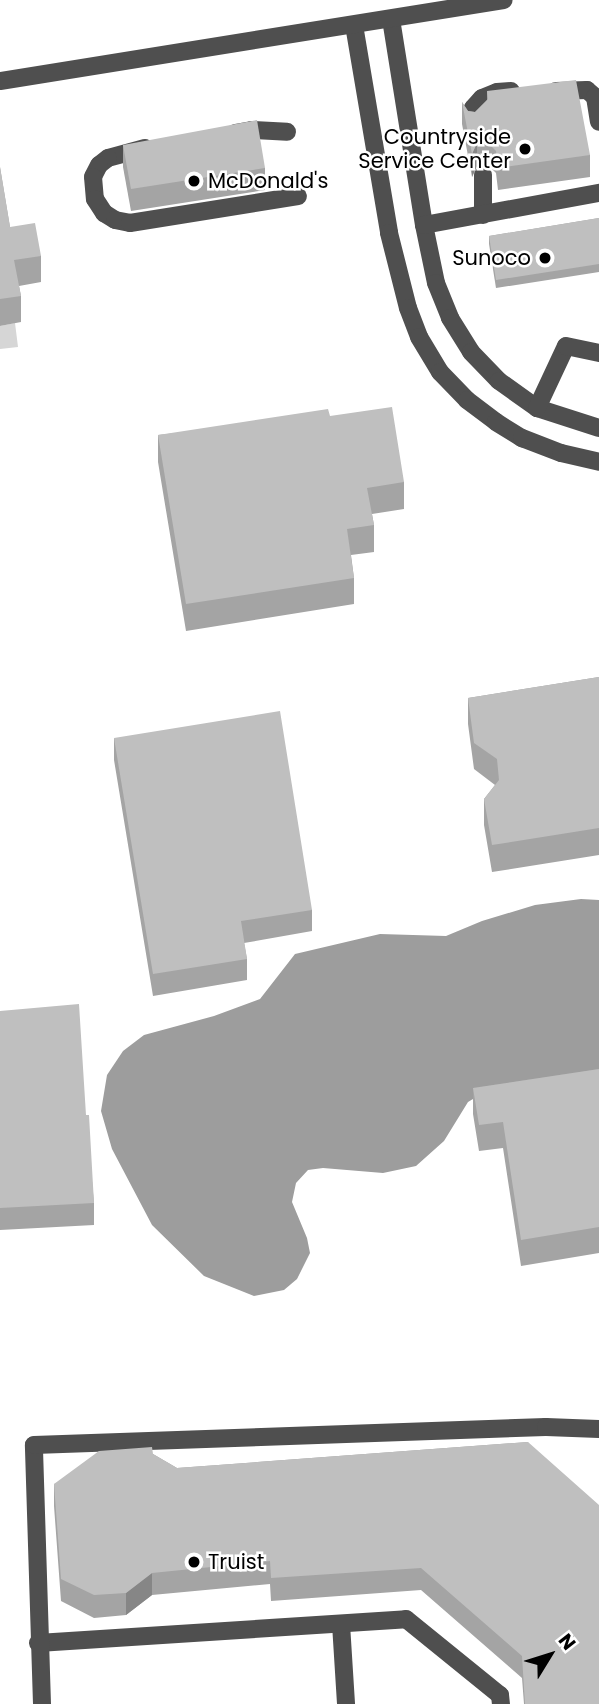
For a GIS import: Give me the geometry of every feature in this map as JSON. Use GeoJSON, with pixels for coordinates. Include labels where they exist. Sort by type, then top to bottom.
{"type":"FeatureCollection","features":[{"type":"Feature","properties":{"kind":"street"},"geometry":{"type":"LineString","coordinates":[[0,81],[504,0]]}},
{"type":"Feature","properties":{"kind":"street"},"geometry":{"type":"LineString","coordinates":[[391,19],[436,283],[457,329],[471,352],[499,381],[537,408],[599,428]]}},
{"type":"Feature","properties":{"kind":"street"},"geometry":{"type":"LineString","coordinates":[[354,25],[389,233],[408,308],[419,337],[440,372],[467,400],[495,422],[522,438],[561,453],[599,462]]}},
{"type":"Feature","properties":{"kind":"street"},"geometry":{"type":"LineString","coordinates":[[474,123],[473,108],[482,98],[497,92],[587,90],[595,97],[599,122]]}},
{"type":"Feature","properties":{"kind":"street"},"geometry":{"type":"LineString","coordinates":[[212,137],[252,130],[287,132]]}},
{"type":"Feature","properties":{"kind":"street"},"geometry":{"type":"LineString","coordinates":[[160,146],[120,152],[99,165],[93,177],[92,189],[104,213],[115,220],[130,223],[298,195]]}},
{"type":"Feature","properties":{"kind":"street"},"geometry":{"type":"LineString","coordinates":[[483,175],[483,215]]}},
{"type":"Feature","properties":{"kind":"street"},"geometry":{"type":"LineString","coordinates":[[424,225],[599,193]]}},
{"type":"Feature","properties":{"kind":"street"},"geometry":{"type":"LineString","coordinates":[[537,408],[566,346],[599,353]]}},
{"type":"Feature","properties":{"kind":"street"},"geometry":{"type":"LineString","coordinates":[[42,1704],[38,1643],[34,1445],[532,1428],[599,1429]]}},
{"type":"Feature","properties":{"kind":"street"},"geometry":{"type":"LineString","coordinates":[[38,1643],[406,1619],[500,1695],[501,1704]]}},
{"type":"Feature","properties":{"kind":"street"},"geometry":{"type":"LineString","coordinates":[[341,1624],[346,1704]]}},
{"type":"Feature","properties":{"kind":"shaded area"},"geometry":{"type":"Polygon","coordinates":[[[15,323],[18,347],[0,349],[0,326],[15,323]]]}},
{"type":"Feature","properties":{"kind":"shaded area"},"geometry":{"type":"Polygon","coordinates":[[[581,899],[599,900],[599,1083],[488,1090],[468,1102],[444,1141],[416,1166],[383,1173],[323,1168],[308,1170],[296,1183],[292,1202],[307,1238],[310,1253],[297,1279],[284,1290],[254,1296],[204,1276],[152,1225],[112,1149],[101,1111],[107,1075],[123,1051],[144,1035],[214,1016],[260,999],[295,954],[380,934],[446,936],[482,921],[535,905],[581,899]]]}},
{"type":"Feature","properties":{"kind":"building","name":"Countryside Service Center"},"geometry":{"type":"Polygon","coordinates":[[[576,80],[590,155],[498,168],[496,151],[488,143],[477,143],[472,154],[462,102],[468,111],[475,112],[488,99],[487,91],[576,80]]]}},
{"type":"Feature","properties":{"kind":"building"},"geometry":{"type":"Polygon","coordinates":[[[257,120],[265,168],[131,189],[123,145],[257,120]]]}},
{"type":"Feature","properties":{"kind":"building"},"geometry":{"type":"Polygon","coordinates":[[[0,167],[10,227],[35,223],[41,256],[14,260],[21,296],[0,299],[0,167]]]}},
{"type":"Feature","properties":{"kind":"building","name":"Sunoco"},"geometry":{"type":"Polygon","coordinates":[[[599,218],[599,264],[496,280],[489,236],[599,218]]]}},
{"type":"Feature","properties":{"kind":"building"},"geometry":{"type":"Polygon","coordinates":[[[392,407],[404,482],[367,488],[374,525],[347,529],[354,578],[186,604],[158,435],[328,409],[330,416],[392,407]]]}},
{"type":"Feature","properties":{"kind":"building"},"geometry":{"type":"Polygon","coordinates":[[[599,677],[599,828],[492,845],[484,799],[499,780],[497,759],[474,743],[468,698],[599,677]]]}},
{"type":"Feature","properties":{"kind":"building"},"geometry":{"type":"Polygon","coordinates":[[[280,711],[312,910],[241,921],[247,959],[153,974],[114,738],[280,711]]]}},
{"type":"Feature","properties":{"kind":"building"},"geometry":{"type":"Polygon","coordinates":[[[79,1004],[94,1203],[0,1208],[0,1011],[79,1004]]]}},
{"type":"Feature","properties":{"kind":"building"},"geometry":{"type":"Polygon","coordinates":[[[599,1069],[599,1227],[521,1240],[503,1122],[479,1125],[473,1088],[599,1069]]]}},
{"type":"Feature","properties":{"kind":"building"},"geometry":{"type":"Polygon","coordinates":[[[528,1442],[599,1505],[599,1704],[525,1704],[522,1656],[421,1568],[271,1578],[270,1561],[152,1573],[126,1593],[94,1595],[61,1579],[54,1484],[99,1451],[152,1447],[153,1454],[177,1468],[528,1442]]]}},
{"type":"Feature","properties":{"kind":"place","name":"Countryside Service Center"},"geometry":{"type":"Point","coordinates":[525,149]}},
{"type":"Feature","properties":{"kind":"place","name":"McDonald's"},"geometry":{"type":"Point","coordinates":[194,181]}},
{"type":"Feature","properties":{"kind":"place","name":"Sunoco"},"geometry":{"type":"Point","coordinates":[545,258]}},
{"type":"Feature","properties":{"kind":"place","name":"Truist"},"geometry":{"type":"Point","coordinates":[194,1562]}}]}
